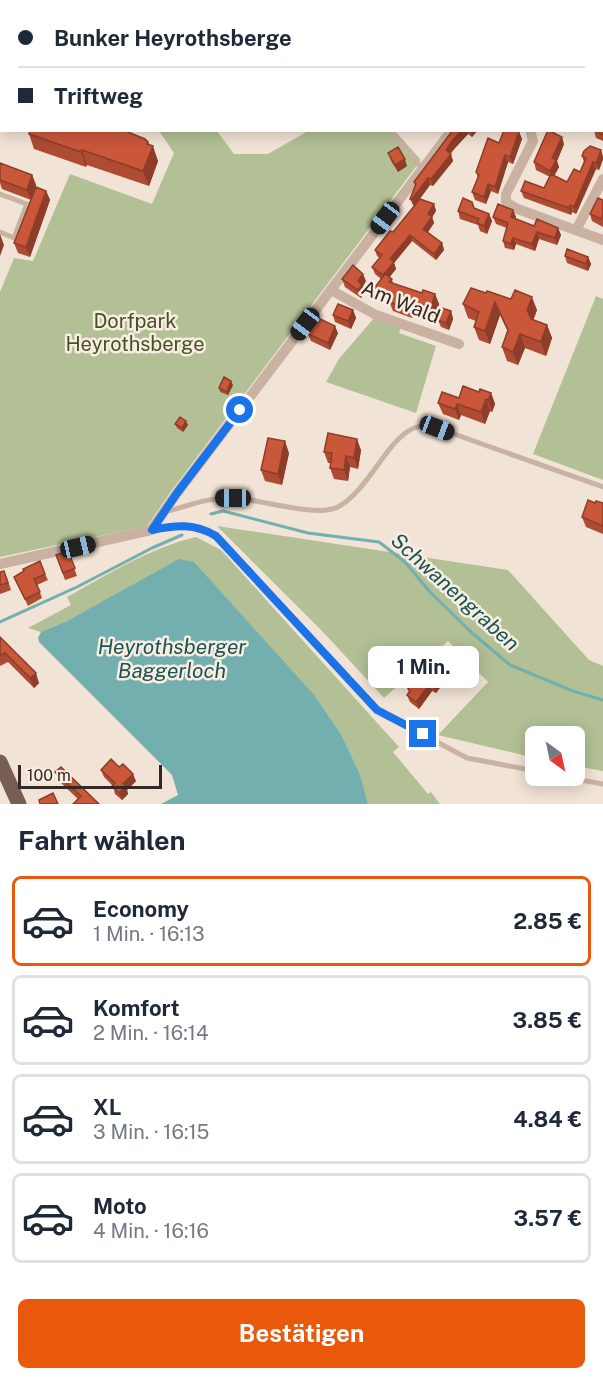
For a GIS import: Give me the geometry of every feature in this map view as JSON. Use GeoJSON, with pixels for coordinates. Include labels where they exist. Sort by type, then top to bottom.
{"type":"FeatureCollection","features":[{"type":"Feature","properties":{"kind":"main road"},"geometry":{"type":"LineString","coordinates":[[0,762],[19,804]]}},
{"type":"Feature","properties":{"kind":"street"},"geometry":{"type":"LineString","coordinates":[[0,564],[152,530],[450,132]]}},
{"type":"Feature","properties":{"kind":"street"},"geometry":{"type":"LineString","coordinates":[[531,132],[533,141],[506,194],[506,202],[515,208],[603,240]]}},
{"type":"Feature","properties":{"kind":"street"},"geometry":{"type":"LineString","coordinates":[[576,230],[603,179]]}},
{"type":"Feature","properties":{"kind":"street","name":"Am Wald"},"geometry":{"type":"LineString","coordinates":[[331,290],[376,315],[459,344]]}},
{"type":"Feature","properties":{"kind":"lane"},"geometry":{"type":"LineString","coordinates":[[393,132],[422,169]]}},
{"type":"Feature","properties":{"kind":"lane"},"geometry":{"type":"LineString","coordinates":[[0,194],[27,204],[14,238],[0,232]]}},
{"type":"Feature","properties":{"kind":"lane"},"geometry":{"type":"LineString","coordinates":[[164,512],[220,498],[261,501],[319,512],[330,510],[340,506],[358,490],[398,440],[408,431],[421,426],[437,428],[603,487]]}},
{"type":"Feature","properties":{"kind":"lane"},"geometry":{"type":"LineString","coordinates":[[152,530],[178,525],[199,528],[216,536],[377,710],[467,758],[525,769]]}},
{"type":"Feature","properties":{"kind":"lane"},"geometry":{"type":"LineString","coordinates":[[585,781],[603,784]]}},
{"type":"Feature","properties":{"kind":"green space","name":"Dorfpark Heyrothsberge"},"geometry":{"type":"Polygon","coordinates":[[[160,132],[218,132],[234,154],[268,154],[306,132],[396,132],[421,160],[147,526],[0,557],[0,292],[14,258],[33,261],[70,174],[152,204],[174,153],[160,132]]]}},
{"type":"Feature","properties":{"kind":"green space"},"geometry":{"type":"Polygon","coordinates":[[[596,296],[603,299],[603,480],[533,454],[596,296]]]}},
{"type":"Feature","properties":{"kind":"green space"},"geometry":{"type":"Polygon","coordinates":[[[374,318],[401,328],[399,333],[436,346],[416,413],[326,382],[339,359],[374,318]]]}},
{"type":"Feature","properties":{"kind":"green space"},"geometry":{"type":"Polygon","coordinates":[[[217,526],[508,570],[589,660],[603,666],[603,771],[585,768],[585,726],[525,726],[525,756],[438,735],[488,682],[448,641],[384,698],[325,634],[217,526]]]}},
{"type":"Feature","properties":{"kind":"green space"},"geometry":{"type":"Polygon","coordinates":[[[196,537],[221,550],[399,747],[393,752],[428,794],[431,792],[440,804],[368,804],[360,774],[341,734],[315,696],[101,603],[41,632],[28,628],[71,605],[67,597],[114,571],[162,548],[196,537]]]}},
{"type":"Feature","properties":{"kind":"water","name":"Heyrothsberger Baggerloch"},"geometry":{"type":"Polygon","coordinates":[[[179,559],[194,562],[315,696],[341,734],[360,774],[368,804],[161,804],[178,795],[172,775],[39,642],[38,638],[41,632],[67,621],[179,559]]]}},
{"type":"Feature","properties":{"kind":"building"},"geometry":{"type":"Polygon","coordinates":[[[30,132],[128,132],[145,139],[147,144],[153,146],[143,171],[29,134],[30,132]]]}},
{"type":"Feature","properties":{"kind":"building"},"geometry":{"type":"Polygon","coordinates":[[[452,132],[460,132],[446,150],[451,154],[431,179],[428,178],[410,199],[416,184],[414,182],[452,132]]]}},
{"type":"Feature","properties":{"kind":"building"},"geometry":{"type":"Polygon","coordinates":[[[503,132],[519,132],[510,157],[505,155],[495,187],[488,184],[484,197],[472,192],[479,175],[476,172],[488,138],[499,143],[503,132]]]}},
{"type":"Feature","properties":{"kind":"building"},"geometry":{"type":"Polygon","coordinates":[[[547,132],[562,137],[552,158],[556,160],[550,171],[534,162],[547,132]]]}},
{"type":"Feature","properties":{"kind":"building"},"geometry":{"type":"Polygon","coordinates":[[[590,146],[601,150],[596,163],[593,162],[574,207],[570,205],[569,208],[521,191],[525,181],[544,188],[551,174],[567,182],[574,169],[580,172],[586,158],[582,156],[590,146]]]}},
{"type":"Feature","properties":{"kind":"building"},"geometry":{"type":"Polygon","coordinates":[[[398,147],[405,159],[395,165],[388,153],[398,147]]]}},
{"type":"Feature","properties":{"kind":"building"},"geometry":{"type":"Polygon","coordinates":[[[0,163],[32,175],[27,190],[0,180],[0,163]]]}},
{"type":"Feature","properties":{"kind":"building"},"geometry":{"type":"Polygon","coordinates":[[[36,187],[46,191],[26,247],[14,243],[36,187]]]}},
{"type":"Feature","properties":{"kind":"building"},"geometry":{"type":"Polygon","coordinates":[[[463,198],[472,202],[474,208],[489,214],[484,226],[477,223],[479,219],[458,211],[463,198]]]}},
{"type":"Feature","properties":{"kind":"building"},"geometry":{"type":"Polygon","coordinates":[[[598,198],[603,200],[601,219],[590,214],[598,198]]]}},
{"type":"Feature","properties":{"kind":"building"},"geometry":{"type":"Polygon","coordinates":[[[420,199],[434,204],[428,214],[432,217],[423,229],[442,243],[434,254],[410,235],[390,259],[394,262],[383,275],[372,267],[382,255],[375,250],[420,199]]]}},
{"type":"Feature","properties":{"kind":"building"},"geometry":{"type":"Polygon","coordinates":[[[498,204],[513,210],[511,217],[534,226],[537,219],[558,228],[555,238],[537,232],[532,244],[513,238],[511,244],[503,241],[508,223],[493,217],[498,204]]]}},
{"type":"Feature","properties":{"kind":"building"},"geometry":{"type":"Polygon","coordinates":[[[567,249],[588,257],[586,264],[565,256],[567,249]]]}},
{"type":"Feature","properties":{"kind":"building"},"geometry":{"type":"Polygon","coordinates":[[[353,265],[363,274],[358,281],[362,285],[358,290],[342,279],[353,265]]]}},
{"type":"Feature","properties":{"kind":"building"},"geometry":{"type":"Polygon","coordinates":[[[385,274],[392,279],[389,282],[422,293],[423,290],[435,294],[431,307],[421,304],[419,309],[409,306],[409,308],[389,302],[391,299],[375,287],[385,274]]]}},
{"type":"Feature","properties":{"kind":"building"},"geometry":{"type":"Polygon","coordinates":[[[471,288],[511,299],[515,290],[532,297],[527,310],[531,319],[547,325],[541,342],[520,334],[513,352],[502,347],[508,330],[495,302],[485,331],[474,327],[479,312],[463,304],[471,288]]]}},
{"type":"Feature","properties":{"kind":"building"},"geometry":{"type":"Polygon","coordinates":[[[338,304],[353,310],[348,321],[333,315],[338,304]]]}},
{"type":"Feature","properties":{"kind":"building"},"geometry":{"type":"Polygon","coordinates":[[[442,308],[451,311],[446,323],[438,320],[442,308]]]}},
{"type":"Feature","properties":{"kind":"building"},"geometry":{"type":"Polygon","coordinates":[[[316,317],[335,326],[328,343],[308,334],[316,317]]]}},
{"type":"Feature","properties":{"kind":"building"},"geometry":{"type":"Polygon","coordinates":[[[224,377],[231,381],[227,392],[219,388],[224,377]]]}},
{"type":"Feature","properties":{"kind":"building"},"geometry":{"type":"Polygon","coordinates":[[[463,386],[479,392],[480,389],[491,393],[481,412],[457,404],[455,409],[438,403],[442,392],[459,398],[463,386]]]}},
{"type":"Feature","properties":{"kind":"building"},"geometry":{"type":"Polygon","coordinates":[[[180,417],[186,421],[182,428],[175,424],[180,417]]]}},
{"type":"Feature","properties":{"kind":"building"},"geometry":{"type":"Polygon","coordinates":[[[328,433],[357,439],[354,458],[346,456],[344,470],[330,468],[332,453],[324,452],[328,433]]]}},
{"type":"Feature","properties":{"kind":"building"},"geometry":{"type":"Polygon","coordinates":[[[268,438],[285,441],[278,474],[261,470],[268,438]]]}},
{"type":"Feature","properties":{"kind":"building"},"geometry":{"type":"Polygon","coordinates":[[[588,500],[603,503],[603,526],[582,517],[588,500]]]}},
{"type":"Feature","properties":{"kind":"building"},"geometry":{"type":"Polygon","coordinates":[[[68,551],[75,568],[63,573],[56,555],[68,551]]]}},
{"type":"Feature","properties":{"kind":"building"},"geometry":{"type":"Polygon","coordinates":[[[40,561],[45,574],[34,579],[40,592],[25,599],[14,577],[24,571],[23,569],[40,561]]]}},
{"type":"Feature","properties":{"kind":"building"},"geometry":{"type":"Polygon","coordinates":[[[4,571],[8,583],[0,585],[0,572],[4,571]]]}},
{"type":"Feature","properties":{"kind":"building"},"geometry":{"type":"Polygon","coordinates":[[[0,637],[36,673],[30,678],[5,653],[0,655],[0,637]]]}},
{"type":"Feature","properties":{"kind":"building"},"geometry":{"type":"Polygon","coordinates":[[[422,656],[431,663],[426,668],[439,678],[433,686],[430,684],[416,702],[407,695],[410,691],[408,689],[417,678],[409,670],[422,656]]]}},
{"type":"Feature","properties":{"kind":"building"},"geometry":{"type":"Polygon","coordinates":[[[111,759],[119,767],[123,764],[133,774],[123,784],[126,786],[119,793],[112,786],[115,783],[101,770],[111,759]]]}},
{"type":"Feature","properties":{"kind":"building"},"geometry":{"type":"Polygon","coordinates":[[[61,767],[99,804],[73,804],[81,796],[55,772],[61,767]]]}},
{"type":"Feature","properties":{"kind":"building"},"geometry":{"type":"Polygon","coordinates":[[[53,793],[58,804],[40,804],[39,800],[53,793]]]}},
{"type":"Feature","properties":{"kind":"waterway","name":"Schwanengraben"},"geometry":{"type":"LineString","coordinates":[[211,514],[223,511],[308,533],[379,542],[405,562],[430,592],[471,632],[510,665],[573,691],[603,700]]}},
{"type":"Feature","properties":{"kind":"waterway","name":"Schwanengraben"},"geometry":{"type":"LineString","coordinates":[[0,622],[182,535]]}},
{"type":"Feature","properties":{"kind":"route"},"geometry":{"type":"LineString","coordinates":[[240,410],[152,530],[178,525],[199,528],[216,536],[377,710],[423,734]]}}]}
